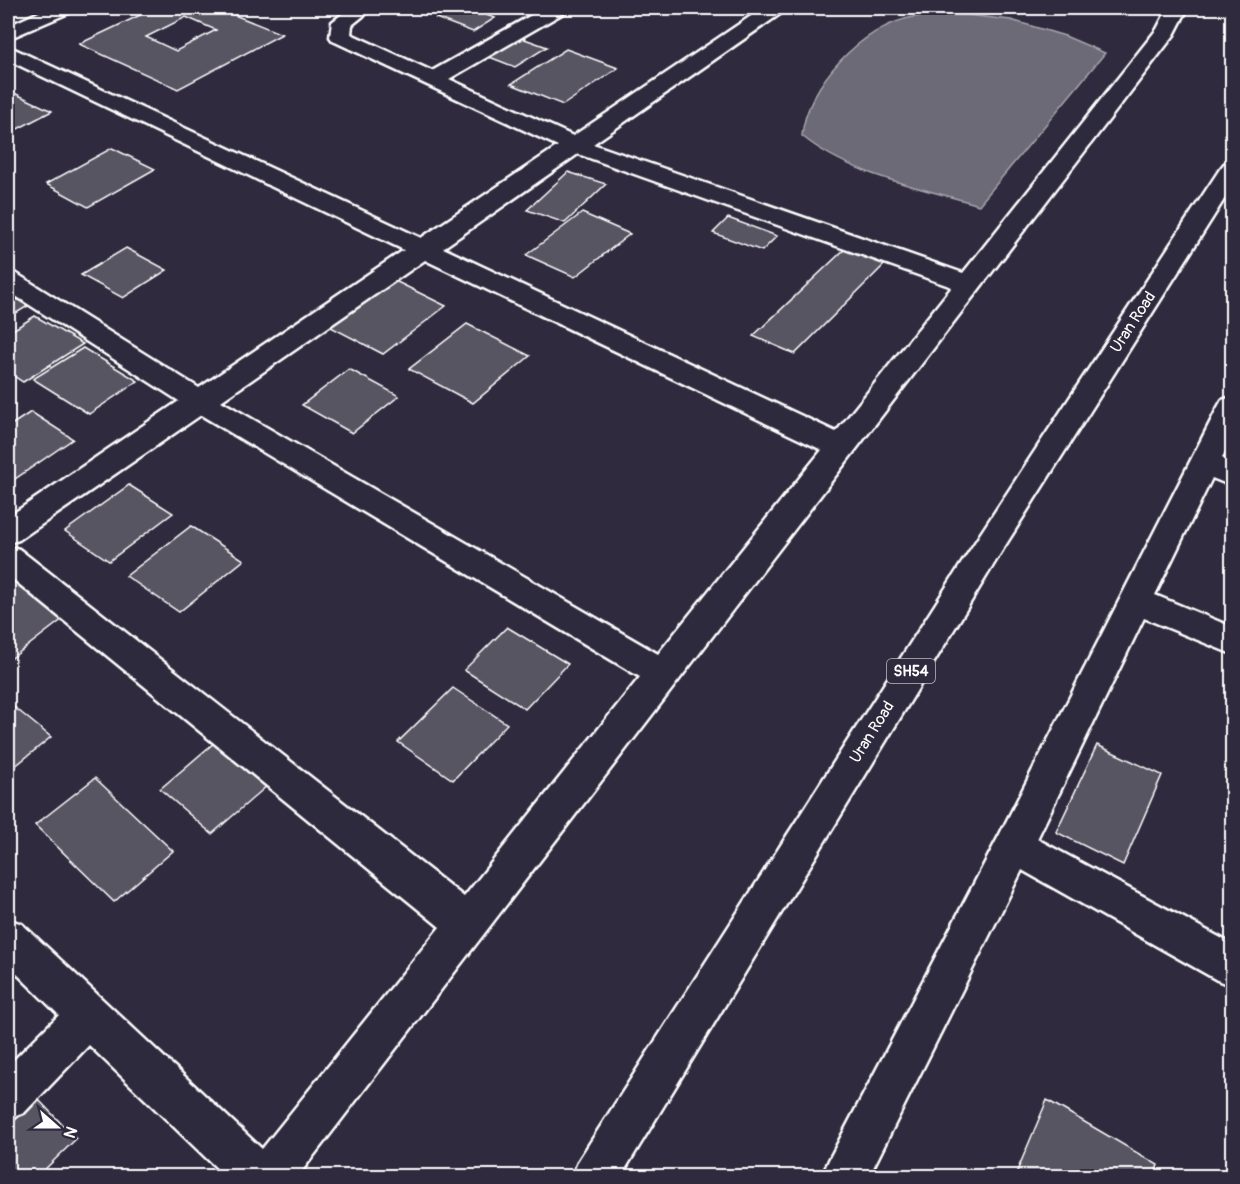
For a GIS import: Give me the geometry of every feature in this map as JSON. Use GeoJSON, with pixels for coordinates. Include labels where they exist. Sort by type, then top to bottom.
{"type":"FeatureCollection","features":[{"type":"Feature","properties":{"kind":"street"},"geometry":{"type":"LineString","coordinates":[[8,33],[64,8]]}},
{"type":"Feature","properties":{"kind":"street"},"geometry":{"type":"LineString","coordinates":[[363,8],[342,22],[340,37],[574,145],[970,284]]}},
{"type":"Feature","properties":{"kind":"street"},"geometry":{"type":"LineString","coordinates":[[432,80],[558,8]]}},
{"type":"Feature","properties":{"kind":"street"},"geometry":{"type":"LineString","coordinates":[[8,532],[776,8]]}},
{"type":"Feature","properties":{"kind":"street"},"geometry":{"type":"LineString","coordinates":[[270,1176],[1167,31],[1178,8]]}},
{"type":"Feature","properties":{"kind":"street"},"geometry":{"type":"LineString","coordinates":[[8,52],[842,447]]}},
{"type":"Feature","properties":{"kind":"street","name":"Uran Road"},"geometry":{"type":"LineString","coordinates":[[595,1176],[992,541],[1233,169]]}},
{"type":"Feature","properties":{"kind":"street"},"geometry":{"type":"LineString","coordinates":[[8,280],[199,401],[664,674]]}},
{"type":"Feature","properties":{"kind":"street"},"geometry":{"type":"LineString","coordinates":[[845,1176],[1014,846],[1135,600],[1218,469],[1233,406]]}},
{"type":"Feature","properties":{"kind":"street"},"geometry":{"type":"LineString","coordinates":[[8,558],[467,924]]}},
{"type":"Feature","properties":{"kind":"street"},"geometry":{"type":"LineString","coordinates":[[1135,600],[1233,641]]}},
{"type":"Feature","properties":{"kind":"street"},"geometry":{"type":"LineString","coordinates":[[1014,846],[1233,966]]}},
{"type":"Feature","properties":{"kind":"street"},"geometry":{"type":"LineString","coordinates":[[8,938],[257,1176]]}},
{"type":"Feature","properties":{"kind":"street"},"geometry":{"type":"LineString","coordinates":[[8,1097],[88,1016]]}},
{"type":"Feature","properties":{"kind":"shaded area"},"geometry":{"type":"Polygon","coordinates":[[[959,14],[1011,20],[1065,36],[1105,53],[979,205],[864,171],[821,150],[802,136],[814,97],[840,61],[857,45],[875,32],[913,17],[959,14]]]}},
{"type":"Feature","properties":{"kind":"building"},"geometry":{"type":"Polygon","coordinates":[[[155,8],[217,8],[282,34],[178,89],[79,44],[155,8]],[[186,17],[146,37],[176,51],[216,30],[186,17]]]}},
{"type":"Feature","properties":{"kind":"building"},"geometry":{"type":"Polygon","coordinates":[[[454,8],[466,8],[495,18],[473,32],[436,18],[454,8]]]}},
{"type":"Feature","properties":{"kind":"building"},"geometry":{"type":"Polygon","coordinates":[[[519,37],[547,47],[515,67],[487,56],[519,37]]]}},
{"type":"Feature","properties":{"kind":"building"},"geometry":{"type":"Polygon","coordinates":[[[566,49],[618,68],[563,105],[511,84],[566,49]]]}},
{"type":"Feature","properties":{"kind":"building"},"geometry":{"type":"Polygon","coordinates":[[[12,92],[52,111],[8,134],[8,94],[12,92]]]}},
{"type":"Feature","properties":{"kind":"building"},"geometry":{"type":"Polygon","coordinates":[[[112,148],[155,169],[88,207],[46,184],[112,148]]]}},
{"type":"Feature","properties":{"kind":"building"},"geometry":{"type":"Polygon","coordinates":[[[568,172],[606,184],[565,223],[527,210],[568,172]]]}},
{"type":"Feature","properties":{"kind":"building"},"geometry":{"type":"Polygon","coordinates":[[[582,213],[630,234],[575,277],[526,255],[582,213]]]}},
{"type":"Feature","properties":{"kind":"building"},"geometry":{"type":"Polygon","coordinates":[[[728,218],[777,236],[762,251],[713,233],[728,218]]]}},
{"type":"Feature","properties":{"kind":"building"},"geometry":{"type":"Polygon","coordinates":[[[847,247],[886,263],[795,354],[753,336],[847,247]]]}},
{"type":"Feature","properties":{"kind":"building"},"geometry":{"type":"Polygon","coordinates":[[[126,248],[167,270],[123,298],[81,275],[126,248]]]}},
{"type":"Feature","properties":{"kind":"building"},"geometry":{"type":"Polygon","coordinates":[[[389,278],[446,306],[383,354],[325,324],[389,278]]]}},
{"type":"Feature","properties":{"kind":"building"},"geometry":{"type":"Polygon","coordinates":[[[8,294],[28,306],[8,318],[8,294]]]}},
{"type":"Feature","properties":{"kind":"building"},"geometry":{"type":"Polygon","coordinates":[[[35,316],[83,344],[23,382],[8,372],[8,333],[35,316]]]}},
{"type":"Feature","properties":{"kind":"building"},"geometry":{"type":"Polygon","coordinates":[[[467,324],[530,356],[473,403],[409,369],[467,324]]]}},
{"type":"Feature","properties":{"kind":"building"},"geometry":{"type":"Polygon","coordinates":[[[83,348],[138,381],[89,414],[33,379],[83,348]]]}},
{"type":"Feature","properties":{"kind":"building"},"geometry":{"type":"Polygon","coordinates":[[[349,369],[399,396],[352,433],[302,405],[349,369]]]}},
{"type":"Feature","properties":{"kind":"building"},"geometry":{"type":"Polygon","coordinates":[[[31,412],[73,439],[9,483],[8,427],[31,412]]]}},
{"type":"Feature","properties":{"kind":"building"},"geometry":{"type":"Polygon","coordinates":[[[129,485],[173,513],[109,561],[65,531],[129,485]]]}},
{"type":"Feature","properties":{"kind":"building"},"geometry":{"type":"Polygon","coordinates":[[[191,526],[244,560],[179,612],[126,576],[191,526]]]}},
{"type":"Feature","properties":{"kind":"building"},"geometry":{"type":"Polygon","coordinates":[[[16,577],[68,615],[8,661],[8,583],[16,577]]]}},
{"type":"Feature","properties":{"kind":"building"},"geometry":{"type":"Polygon","coordinates":[[[507,627],[568,664],[525,709],[464,670],[507,627]]]}},
{"type":"Feature","properties":{"kind":"building"},"geometry":{"type":"Polygon","coordinates":[[[453,688],[507,724],[453,780],[398,742],[453,688]]]}},
{"type":"Feature","properties":{"kind":"building"},"geometry":{"type":"Polygon","coordinates":[[[8,702],[51,737],[8,772],[8,702]]]}},
{"type":"Feature","properties":{"kind":"building"},"geometry":{"type":"Polygon","coordinates":[[[215,742],[268,785],[212,834],[160,789],[215,742]]]}},
{"type":"Feature","properties":{"kind":"building"},"geometry":{"type":"Polygon","coordinates":[[[1097,745],[1162,775],[1123,865],[1056,832],[1097,745]]]}},
{"type":"Feature","properties":{"kind":"building"},"geometry":{"type":"Polygon","coordinates":[[[95,778],[173,851],[114,902],[35,825],[95,778]]]}},
{"type":"Feature","properties":{"kind":"building"},"geometry":{"type":"Polygon","coordinates":[[[38,1099],[76,1139],[38,1176],[8,1176],[8,1127],[38,1099]]]}},
{"type":"Feature","properties":{"kind":"building"},"geometry":{"type":"Polygon","coordinates":[[[1047,1100],[1158,1165],[1154,1176],[1015,1176],[1047,1100]]]}}]}
